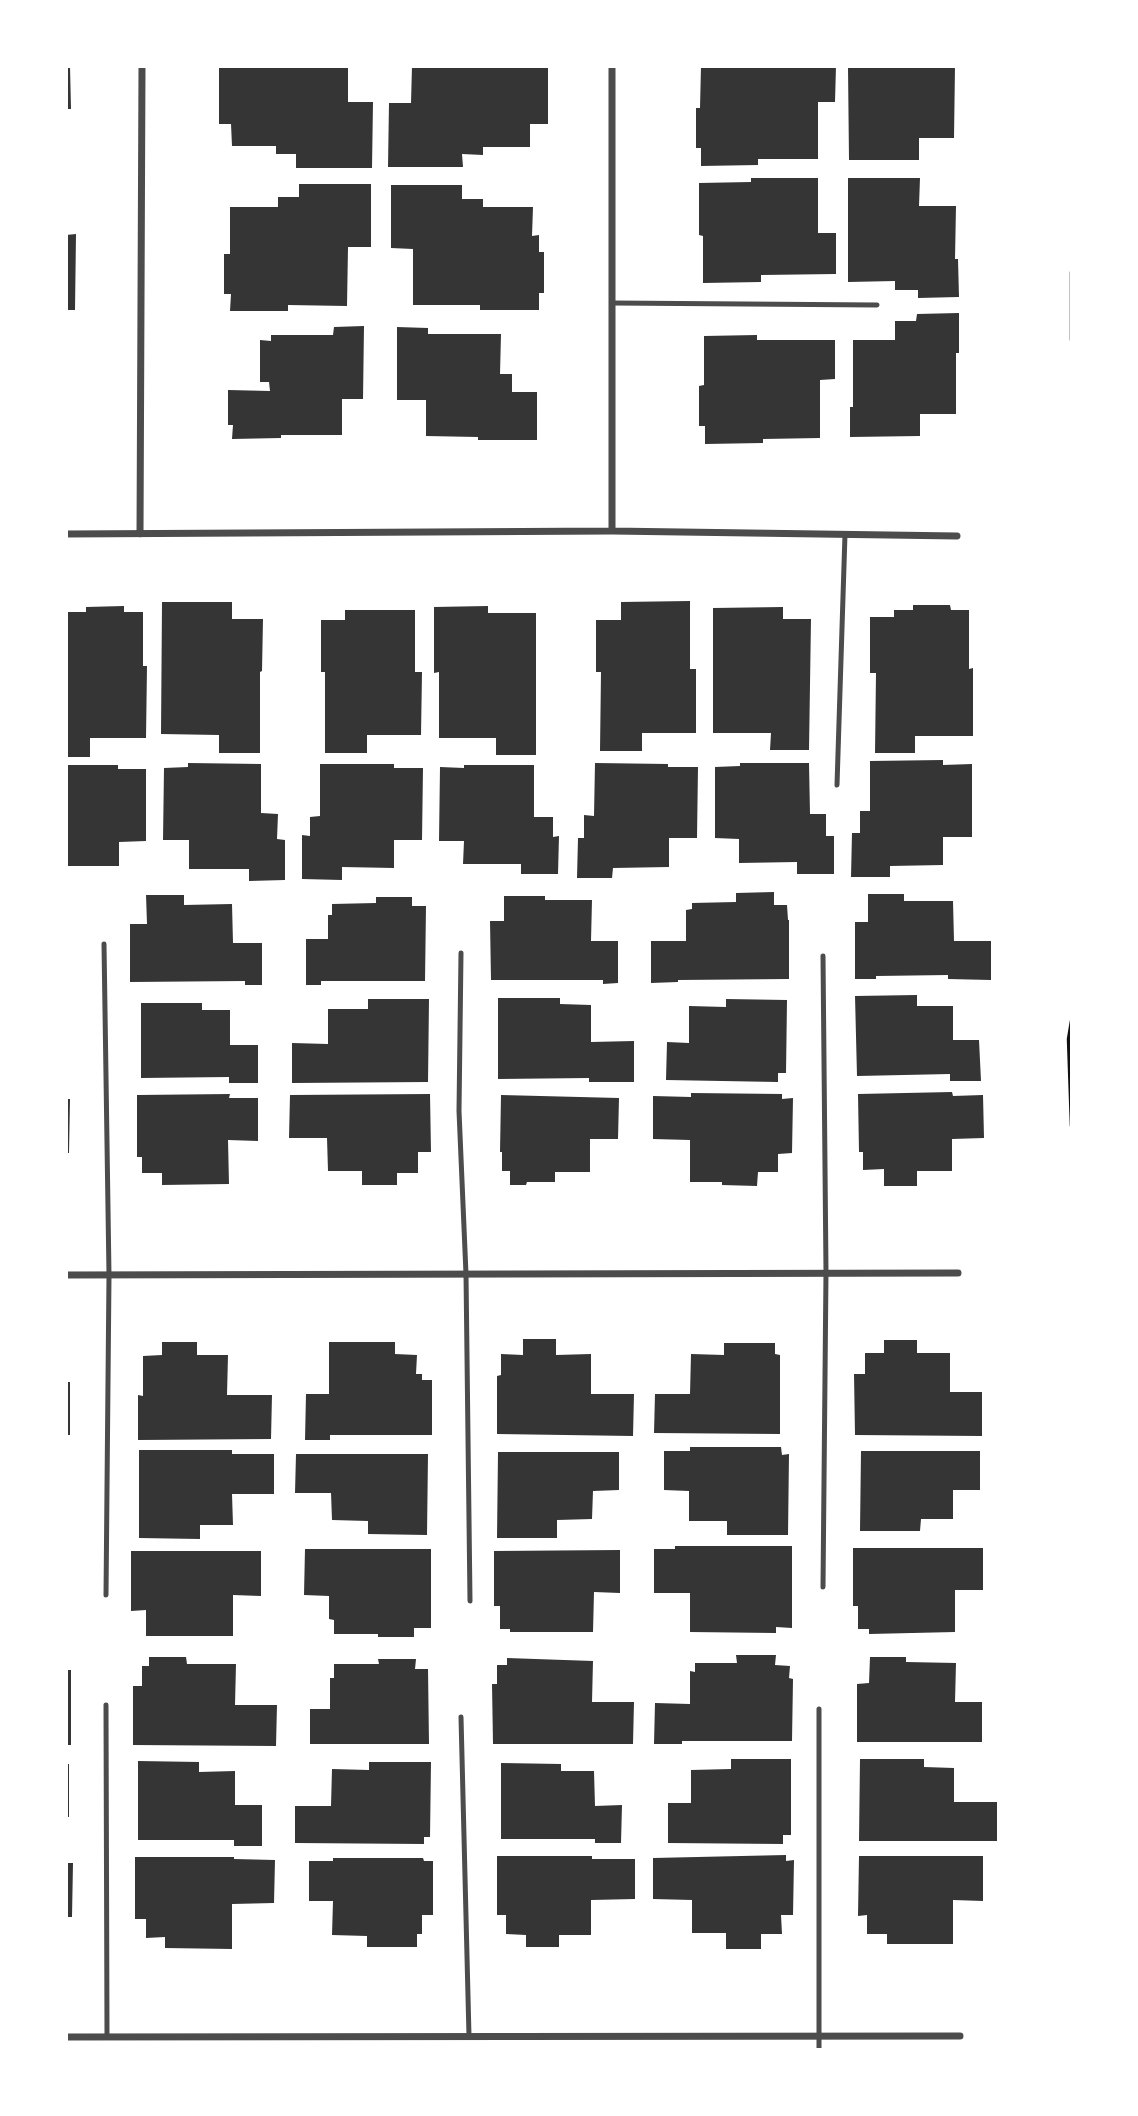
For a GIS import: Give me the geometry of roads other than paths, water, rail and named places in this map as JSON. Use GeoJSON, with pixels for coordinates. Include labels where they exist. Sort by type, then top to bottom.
{"type":"FeatureCollection","features":[{"type":"Feature","properties":{"kind":"street"},"geometry":{"type":"LineString","coordinates":[[140,534],[142,66]]}},
{"type":"Feature","properties":{"kind":"street"},"geometry":{"type":"LineString","coordinates":[[612,66],[612,531]]}},
{"type":"Feature","properties":{"kind":"street"},"geometry":{"type":"LineString","coordinates":[[66,534],[612,531],[957,536]]}},
{"type":"Feature","properties":{"kind":"street"},"geometry":{"type":"LineString","coordinates":[[66,1275],[958,1273]]}},
{"type":"Feature","properties":{"kind":"street"},"geometry":{"type":"LineString","coordinates":[[66,2037],[960,2036]]}},
{"type":"Feature","properties":{"kind":"lane"},"geometry":{"type":"LineString","coordinates":[[613,303],[877,305]]}},
{"type":"Feature","properties":{"kind":"lane"},"geometry":{"type":"LineString","coordinates":[[837,785],[845,534]]}},
{"type":"Feature","properties":{"kind":"lane"},"geometry":{"type":"LineString","coordinates":[[104,944],[109,1275],[106,1595]]}},
{"type":"Feature","properties":{"kind":"lane"},"geometry":{"type":"LineString","coordinates":[[461,953],[459,1111],[466,1274],[470,1601]]}},
{"type":"Feature","properties":{"kind":"lane"},"geometry":{"type":"LineString","coordinates":[[822,956],[826,1272],[823,1587]]}},
{"type":"Feature","properties":{"kind":"lane"},"geometry":{"type":"LineString","coordinates":[[106,1705],[107,2037]]}},
{"type":"Feature","properties":{"kind":"lane"},"geometry":{"type":"LineString","coordinates":[[819,1709],[819,2049]]}},
{"type":"Feature","properties":{"kind":"lane"},"geometry":{"type":"LineString","coordinates":[[461,1717],[469,2036]]}}]}
